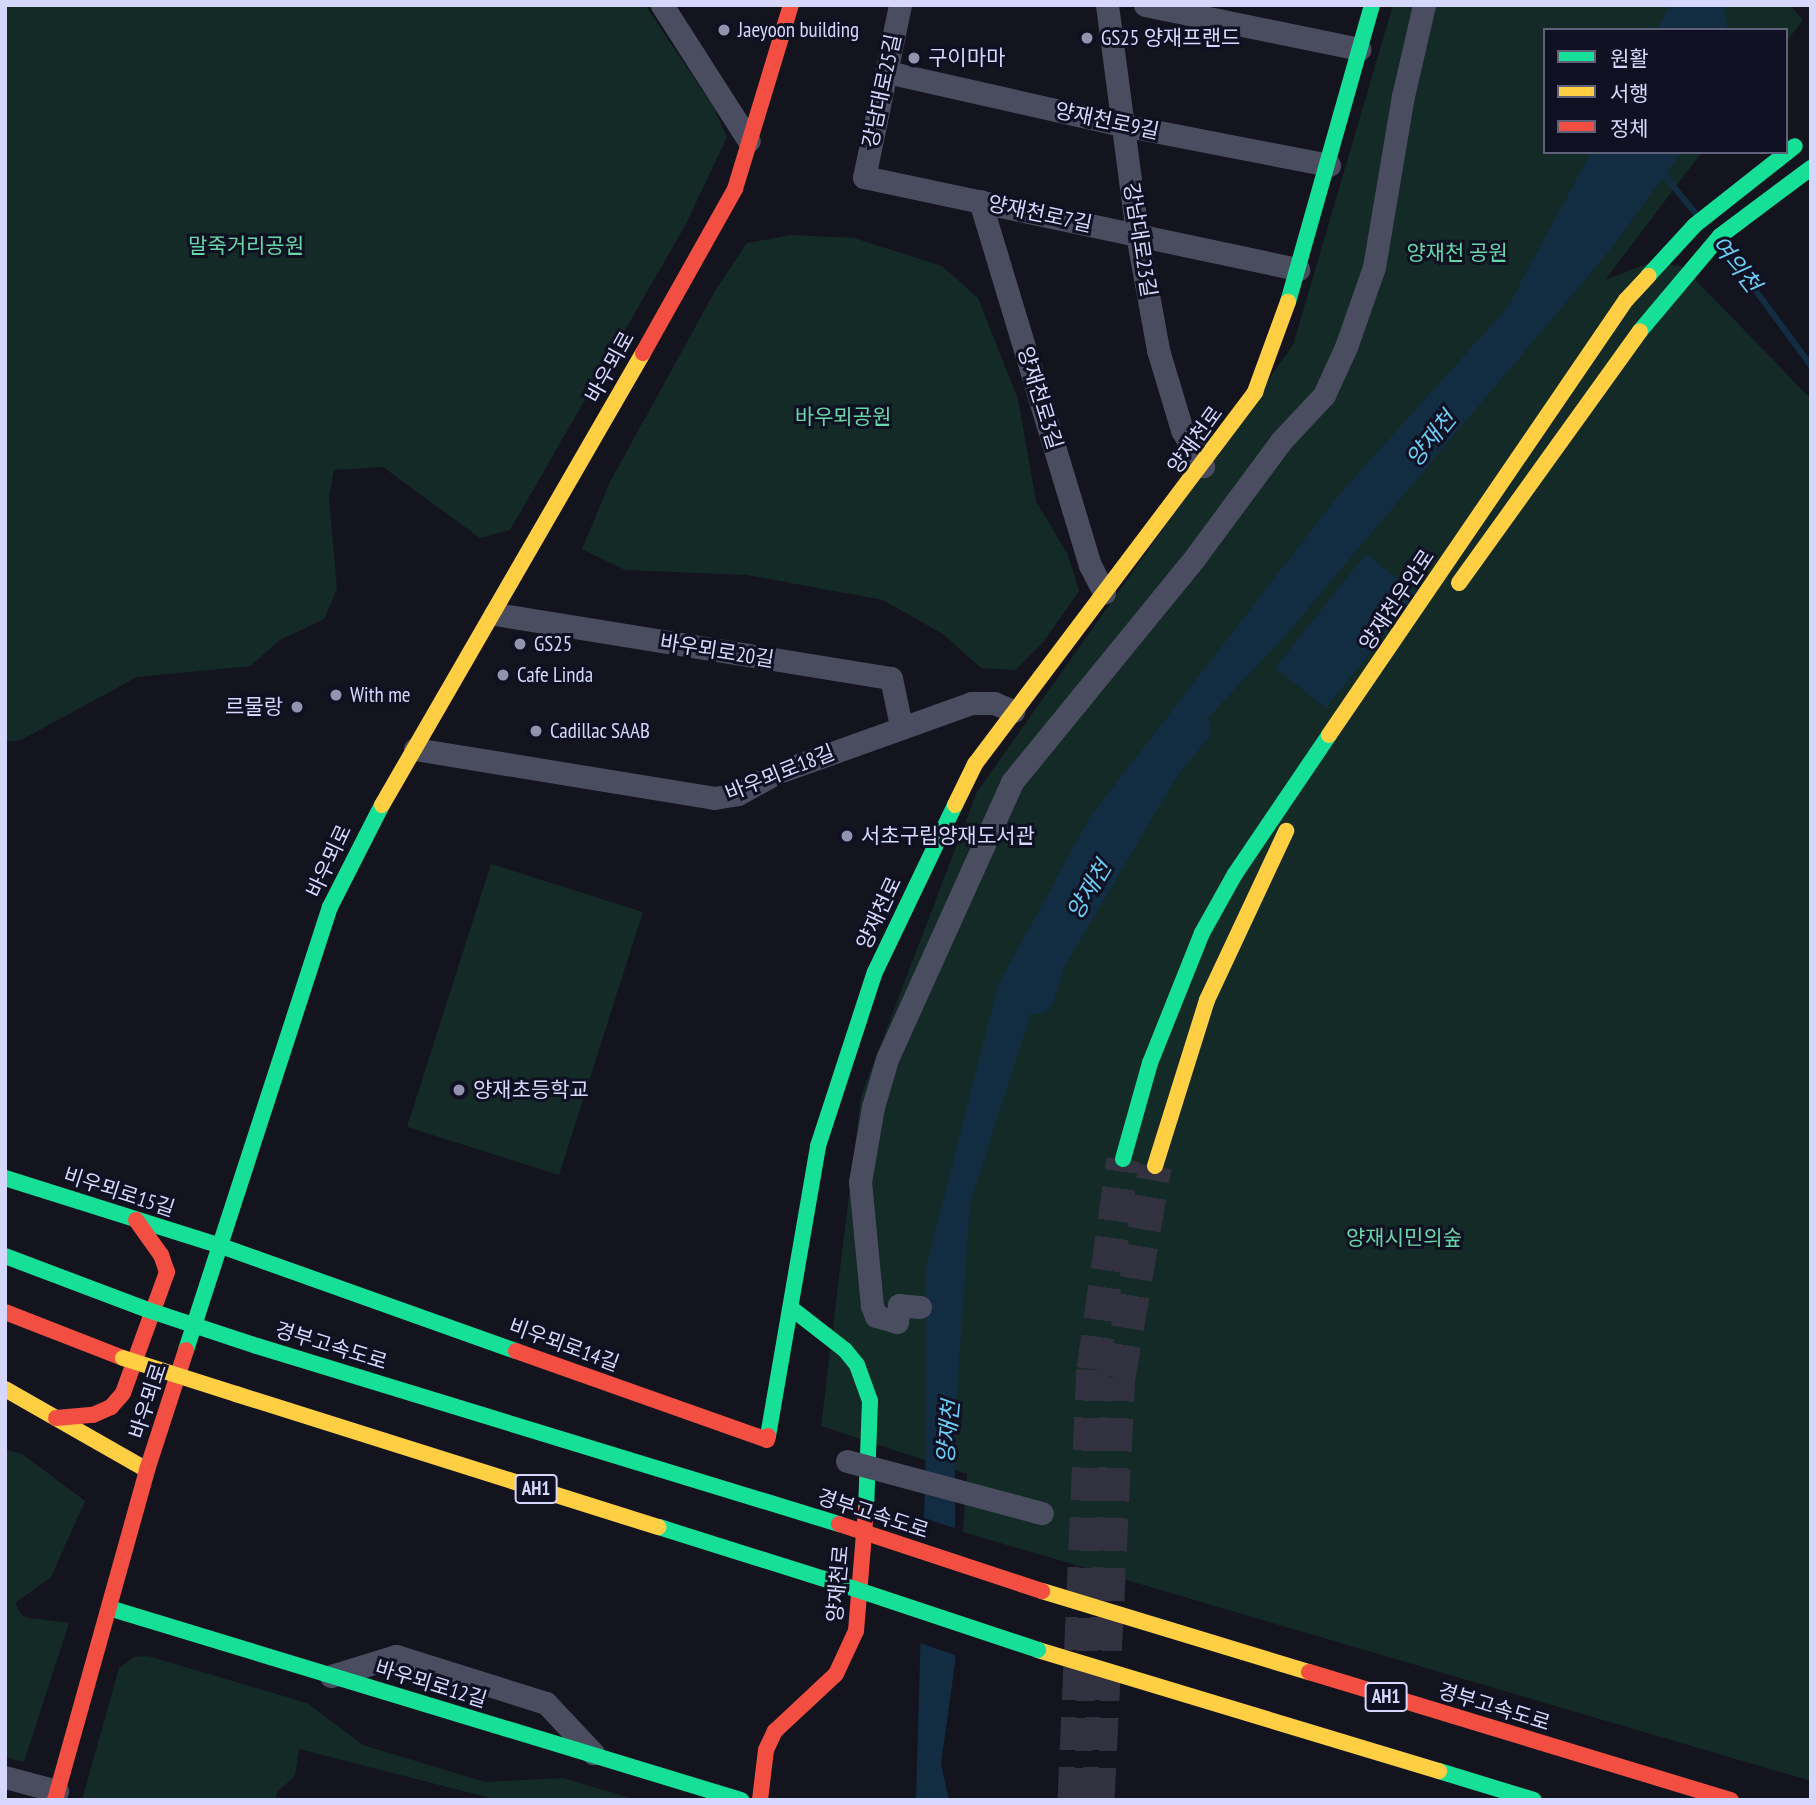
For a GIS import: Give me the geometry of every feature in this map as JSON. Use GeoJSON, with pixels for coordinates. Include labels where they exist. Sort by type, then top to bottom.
{"type":"FeatureCollection","features":[{"type":"Feature","properties":{"kind":"main road","name":"바우뫼로"},"geometry":{"type":"LineString","coordinates":[[56,1796],[147,1470],[330,907],[361,840],[495,614],[735,189],[791,5]]}},
{"type":"Feature","properties":{"kind":"main road","name":"양재천로"},"geometry":{"type":"LineString","coordinates":[[760,1800],[766,1750],[775,1731],[836,1674],[856,1631],[871,1449],[870,1401],[857,1365],[845,1350],[791,1308],[818,1146],[875,972],[955,802],[1013,712],[1203,466],[1255,392],[1298,269],[1371,5]]}},
{"type":"Feature","properties":{"kind":"main road"},"geometry":{"type":"LineString","coordinates":[[1367,22],[1380,5]]}},
{"type":"Feature","properties":{"kind":"main road","name":"양재천우안로"},"geometry":{"type":"LineString","coordinates":[[1788,152],[1811,135]]}},
{"type":"Feature","properties":{"kind":"main road","name":"양재천우안로"},"geometry":{"type":"LineString","coordinates":[[1123,1159],[1150,1063],[1202,933],[1235,873],[1334,741],[1626,300],[1695,225],[1786,154]]}},
{"type":"Feature","properties":{"kind":"main road","name":"양재천우안로"},"geometry":{"type":"LineString","coordinates":[[1446,602],[1621,355],[1691,265],[1720,236],[1811,168]]}},
{"type":"Feature","properties":{"kind":"main road","name":"양재천우안로"},"geometry":{"type":"LineString","coordinates":[[1155,1166],[1207,1000],[1250,900],[1334,741],[1389,680]]}},
{"type":"Feature","properties":{"kind":"main road","name":"비우뫼로15길"},"geometry":{"type":"LineString","coordinates":[[5,1178],[221,1246]]}},
{"type":"Feature","properties":{"kind":"main road"},"geometry":{"type":"LineString","coordinates":[[56,1418],[93,1415],[111,1407],[123,1393],[167,1272],[161,1255],[136,1220]]}},
{"type":"Feature","properties":{"kind":"main road","name":"비우뫼로14길"},"geometry":{"type":"LineString","coordinates":[[221,1246],[767,1440],[791,1308]]}},
{"type":"Feature","properties":{"kind":"main road","name":"경부고속도로"},"geometry":{"type":"LineString","coordinates":[[5,1256],[145,1309],[257,1346],[839,1524],[1042,1591],[1731,1800]]}},
{"type":"Feature","properties":{"kind":"main road","name":"AH1"},"geometry":{"type":"LineString","coordinates":[[5,1312],[123,1358],[837,1583],[1038,1650],[1534,1800]]}},
{"type":"Feature","properties":{"kind":"main road"},"geometry":{"type":"LineString","coordinates":[[5,1389],[147,1470]]}},
{"type":"Feature","properties":{"kind":"main road","name":"바우뫼로12길"},"geometry":{"type":"LineString","coordinates":[[109,1608],[741,1800]]}},
{"type":"Feature","properties":{"kind":"street"},"geometry":{"type":"LineString","coordinates":[[662,5],[749,141]]}},
{"type":"Feature","properties":{"kind":"street","name":"강남대로25길"},"geometry":{"type":"LineString","coordinates":[[864,177],[900,5]]}},
{"type":"Feature","properties":{"kind":"street","name":"강남대로23길"},"geometry":{"type":"LineString","coordinates":[[1107,5],[1137,234],[1158,350],[1182,429],[1203,466]]}},
{"type":"Feature","properties":{"kind":"street"},"geometry":{"type":"LineString","coordinates":[[1144,5],[1360,49]]}},
{"type":"Feature","properties":{"kind":"street"},"geometry":{"type":"LineString","coordinates":[[920,1307],[899,1305],[897,1322],[876,1316],[872,1306],[860,1182],[873,1107],[887,1059],[1012,782],[1196,556],[1281,441],[1324,394],[1346,347],[1374,267],[1403,96],[1424,5]]}},
{"type":"Feature","properties":{"kind":"street","name":"양재천로9길"},"geometry":{"type":"LineString","coordinates":[[887,72],[1123,125],[1328,165]]}},
{"type":"Feature","properties":{"kind":"street","name":"양재천로7길"},"geometry":{"type":"LineString","coordinates":[[864,177],[1298,269]]}},
{"type":"Feature","properties":{"kind":"street","name":"양재천로3길"},"geometry":{"type":"LineString","coordinates":[[980,201],[1090,565],[1104,593]]}},
{"type":"Feature","properties":{"kind":"street","name":"바우뫼로20길"},"geometry":{"type":"LineString","coordinates":[[495,614],[891,678],[901,726]]}},
{"type":"Feature","properties":{"kind":"street","name":"바우뫼로18길"},"geometry":{"type":"LineString","coordinates":[[415,749],[714,798],[738,794],[776,773],[971,703],[994,704],[1013,712]]}},
{"type":"Feature","properties":{"kind":"street"},"geometry":{"type":"LineString","coordinates":[[847,1461],[1042,1513]]}},
{"type":"Feature","properties":{"kind":"street"},"geometry":{"type":"LineString","coordinates":[[330,1676],[396,1656],[546,1703],[596,1755]]}},
{"type":"Feature","properties":{"kind":"street"},"geometry":{"type":"LineString","coordinates":[[5,1777],[56,1796]]}},
{"type":"Feature","properties":{"kind":"green space","name":"말죽거리공원"},"geometry":{"type":"Polygon","coordinates":[[[5,5],[645,5],[714,108],[727,137],[686,224],[510,530],[480,538],[383,467],[334,470],[329,498],[337,589],[324,619],[280,640],[250,666],[137,677],[21,740],[5,742],[5,5]]]}},
{"type":"Feature","properties":{"kind":"green space","name":"양재시민의숲"},"geometry":{"type":"Polygon","coordinates":[[[1393,5],[1790,5],[1803,20],[1788,39],[1788,28],[1543,28],[1543,154],[1700,154],[1605,280],[1649,263],[1682,266],[1811,399],[1811,1781],[963,1532],[967,1474],[821,1426],[861,1096],[977,792],[1293,345],[1393,5]]]}},
{"type":"Feature","properties":{"kind":"green space","name":"바우뫼공원"},"geometry":{"type":"Polygon","coordinates":[[[791,235],[854,238],[942,266],[978,298],[1018,399],[1036,501],[1068,555],[1079,591],[1044,641],[1015,670],[981,668],[943,634],[883,600],[747,575],[625,570],[582,549],[610,482],[715,291],[747,243],[791,235]]]}},
{"type":"Feature","properties":{"kind":"green space"},"geometry":{"type":"Polygon","coordinates":[[[491,864],[643,912],[559,1175],[407,1127],[491,864]]]}},
{"type":"Feature","properties":{"kind":"green space"},"geometry":{"type":"Polygon","coordinates":[[[5,1449],[22,1454],[85,1501],[51,1577],[15,1603],[23,1617],[69,1623],[24,1762],[5,1757],[5,1449]]]}},
{"type":"Feature","properties":{"kind":"green space"},"geometry":{"type":"Polygon","coordinates":[[[148,1656],[307,1703],[363,1745],[485,1782],[563,1778],[637,1800],[498,1800],[299,1749],[295,1776],[278,1791],[275,1800],[82,1800],[119,1668],[134,1657],[148,1656]]]}},
{"type":"Feature","properties":{"kind":"water"},"geometry":{"type":"Polygon","coordinates":[[[1670,5],[1724,5],[1727,28],[1658,28],[1670,5]]]}},
{"type":"Feature","properties":{"kind":"water"},"geometry":{"type":"Polygon","coordinates":[[[1590,154],[1681,154],[1610,250],[1283,638],[1162,766],[1049,957],[970,1203],[955,1421],[955,1663],[941,1764],[949,1800],[916,1800],[926,1446],[925,1273],[998,985],[1090,817],[1337,497],[1507,308],[1590,154]]]}},
{"type":"Feature","properties":{"kind":"water"},"geometry":{"type":"Polygon","coordinates":[[[1366,554],[1417,594],[1326,708],[1275,668],[1366,554]]]}},
{"type":"Feature","properties":{"kind":"pier"},"geometry":{"type":"Polygon","coordinates":[[[920,1517],[958,1529],[958,1656],[917,1642],[920,1517]]]}},
{"type":"Feature","properties":{"kind":"waterway","name":"여의천"},"geometry":{"type":"LineString","coordinates":[[1661,171],[1696,214]]}},
{"type":"Feature","properties":{"kind":"waterway","name":"여의천"},"geometry":{"type":"LineString","coordinates":[[1723,246],[1811,366]]}},
{"type":"Feature","properties":{"kind":"waterway","name":"양재천"},"geometry":{"type":"LineString","coordinates":[[1036,996],[1049,957],[1162,766],[1192,729]]}},
{"type":"Feature","properties":{"kind":"tunnel"},"geometry":{"type":"LineString","coordinates":[[1074,1800],[1093,1369],[1123,1159]]}},
{"type":"Feature","properties":{"kind":"tunnel"},"geometry":{"type":"LineString","coordinates":[[1098,1800],[1119,1377],[1155,1166]]}},
{"type":"Feature","properties":{"kind":"traffic: fast"},"geometry":{"type":"LineString","coordinates":[[1288,302],[1372,5]]}},
{"type":"Feature","properties":{"kind":"traffic: fast"},"geometry":{"type":"LineString","coordinates":[[1788,152],[1795,146]]}},
{"type":"Feature","properties":{"kind":"traffic: fast"},"geometry":{"type":"LineString","coordinates":[[1648,276],[1695,225],[1785,154]]}},
{"type":"Feature","properties":{"kind":"traffic: fast"},"geometry":{"type":"LineString","coordinates":[[1640,331],[1720,236],[1811,168]]}},
{"type":"Feature","properties":{"kind":"traffic: fast"},"geometry":{"type":"LineString","coordinates":[[1123,1159],[1150,1063],[1202,933],[1235,874],[1329,735]]}},
{"type":"Feature","properties":{"kind":"traffic: fast"},"geometry":{"type":"LineString","coordinates":[[186,1350],[330,907],[382,805]]}},
{"type":"Feature","properties":{"kind":"traffic: fast"},"geometry":{"type":"LineString","coordinates":[[768,1436],[818,1146],[875,972],[955,805]]}},
{"type":"Feature","properties":{"kind":"traffic: fast"},"geometry":{"type":"LineString","coordinates":[[5,1178],[221,1246],[516,1351]]}},
{"type":"Feature","properties":{"kind":"traffic: fast"},"geometry":{"type":"LineString","coordinates":[[5,1256],[145,1309]]}},
{"type":"Feature","properties":{"kind":"traffic: fast"},"geometry":{"type":"LineString","coordinates":[[791,1308],[845,1350],[857,1365],[870,1401],[866,1509]]}},
{"type":"Feature","properties":{"kind":"traffic: fast"},"geometry":{"type":"LineString","coordinates":[[145,1309],[257,1346]]}},
{"type":"Feature","properties":{"kind":"traffic: fast"},"geometry":{"type":"LineString","coordinates":[[257,1346],[839,1524]]}},
{"type":"Feature","properties":{"kind":"traffic: fast"},"geometry":{"type":"LineString","coordinates":[[659,1527],[837,1583]]}},
{"type":"Feature","properties":{"kind":"traffic: fast"},"geometry":{"type":"LineString","coordinates":[[837,1583],[1038,1650]]}},
{"type":"Feature","properties":{"kind":"traffic: fast"},"geometry":{"type":"LineString","coordinates":[[109,1608],[741,1800]]}},
{"type":"Feature","properties":{"kind":"traffic: fast"},"geometry":{"type":"LineString","coordinates":[[1439,1771],[1534,1800]]}},
{"type":"Feature","properties":{"kind":"traffic: slow"},"geometry":{"type":"LineString","coordinates":[[1329,735],[1626,300],[1648,276]]}},
{"type":"Feature","properties":{"kind":"traffic: slow"},"geometry":{"type":"LineString","coordinates":[[955,805],[975,764],[1255,392],[1288,302]]}},
{"type":"Feature","properties":{"kind":"traffic: slow"},"geometry":{"type":"LineString","coordinates":[[1459,583],[1640,331]]}},
{"type":"Feature","properties":{"kind":"traffic: slow"},"geometry":{"type":"LineString","coordinates":[[382,805],[643,353]]}},
{"type":"Feature","properties":{"kind":"traffic: slow"},"geometry":{"type":"LineString","coordinates":[[1155,1166],[1207,1000],[1286,831]]}},
{"type":"Feature","properties":{"kind":"traffic: slow"},"geometry":{"type":"LineString","coordinates":[[123,1358],[236,1394]]}},
{"type":"Feature","properties":{"kind":"traffic: slow"},"geometry":{"type":"LineString","coordinates":[[5,1389],[147,1470]]}},
{"type":"Feature","properties":{"kind":"traffic: slow"},"geometry":{"type":"LineString","coordinates":[[236,1394],[659,1527]]}},
{"type":"Feature","properties":{"kind":"traffic: slow"},"geometry":{"type":"LineString","coordinates":[[1042,1591],[1309,1672]]}},
{"type":"Feature","properties":{"kind":"traffic: slow"},"geometry":{"type":"LineString","coordinates":[[1038,1650],[1439,1771]]}},
{"type":"Feature","properties":{"kind":"traffic: jam"},"geometry":{"type":"LineString","coordinates":[[643,353],[735,189],[791,5]]}},
{"type":"Feature","properties":{"kind":"traffic: jam"},"geometry":{"type":"LineString","coordinates":[[56,1418],[93,1415],[111,1407],[123,1393],[167,1272],[161,1255],[136,1220]]}},
{"type":"Feature","properties":{"kind":"traffic: jam"},"geometry":{"type":"LineString","coordinates":[[5,1312],[123,1358]]}},
{"type":"Feature","properties":{"kind":"traffic: jam"},"geometry":{"type":"LineString","coordinates":[[55,1800],[147,1470],[186,1350]]}},
{"type":"Feature","properties":{"kind":"traffic: jam"},"geometry":{"type":"LineString","coordinates":[[516,1351],[767,1440],[768,1436]]}},
{"type":"Feature","properties":{"kind":"traffic: jam"},"geometry":{"type":"LineString","coordinates":[[760,1800],[766,1750],[775,1731],[836,1674],[856,1631],[866,1509]]}},
{"type":"Feature","properties":{"kind":"traffic: jam"},"geometry":{"type":"LineString","coordinates":[[839,1524],[1042,1591]]}},
{"type":"Feature","properties":{"kind":"traffic: jam"},"geometry":{"type":"LineString","coordinates":[[1309,1672],[1731,1800]]}},
{"type":"Feature","properties":{"kind":"place","name":"Jaeyoon building"},"geometry":{"type":"Point","coordinates":[724,30]}},
{"type":"Feature","properties":{"kind":"place","name":"GS25 양재프랜드"},"geometry":{"type":"Point","coordinates":[1087,38]}},
{"type":"Feature","properties":{"kind":"place","name":"구이마마"},"geometry":{"type":"Point","coordinates":[914,58]}},
{"type":"Feature","properties":{"kind":"place","name":"GS25"},"geometry":{"type":"Point","coordinates":[520,644]}},
{"type":"Feature","properties":{"kind":"place","name":"Cafe Linda"},"geometry":{"type":"Point","coordinates":[503,675]}},
{"type":"Feature","properties":{"kind":"place","name":"With me"},"geometry":{"type":"Point","coordinates":[336,695]}},
{"type":"Feature","properties":{"kind":"place","name":"르물랑"},"geometry":{"type":"Point","coordinates":[297,707]}},
{"type":"Feature","properties":{"kind":"place","name":"Cadillac SAAB"},"geometry":{"type":"Point","coordinates":[536,731]}},
{"type":"Feature","properties":{"kind":"place","name":"서초구립양재도서관"},"geometry":{"type":"Point","coordinates":[847,836]}},
{"type":"Feature","properties":{"kind":"place","name":"양재초등학교"},"geometry":{"type":"Point","coordinates":[459,1090]}},
{"type":"Feature","properties":{"kind":"park label","name":"양재천 공원"},"geometry":{"type":"Point","coordinates":[1457,253]}}]}
